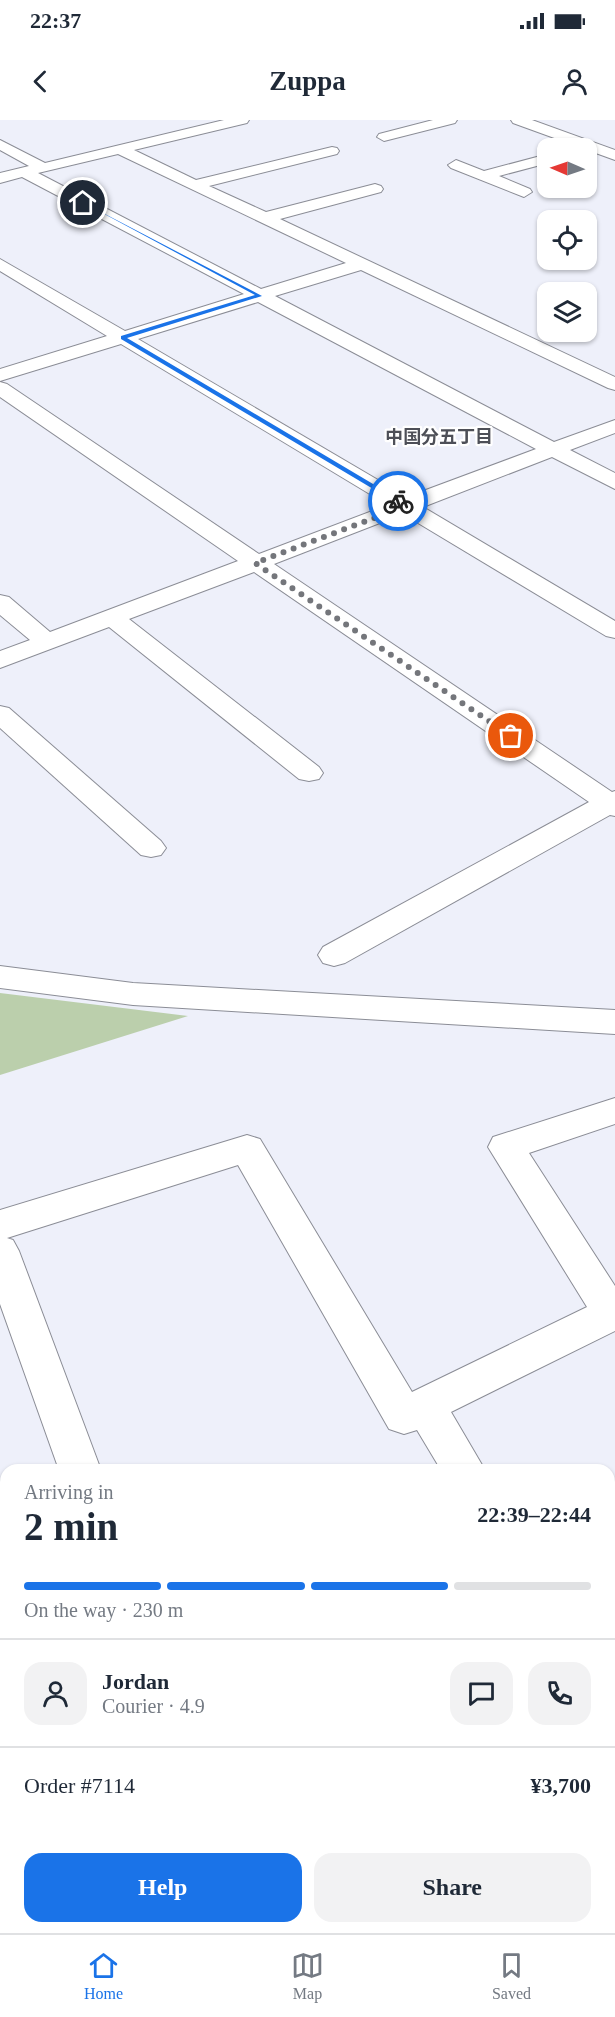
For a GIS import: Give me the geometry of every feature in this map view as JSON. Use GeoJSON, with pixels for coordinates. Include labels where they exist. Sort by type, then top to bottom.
{"type":"FeatureCollection","features":[{"type":"Feature","properties":{"kind":"street"},"geometry":{"type":"LineString","coordinates":[[0,178],[242,120]]}},
{"type":"Feature","properties":{"kind":"street"},"geometry":{"type":"LineString","coordinates":[[384,137],[450,120]]}},
{"type":"Feature","properties":{"kind":"street"},"geometry":{"type":"LineString","coordinates":[[529,121],[566,138]]}},
{"type":"Feature","properties":{"kind":"street"},"geometry":{"type":"LineString","coordinates":[[155,128],[172,136]]}},
{"type":"Feature","properties":{"kind":"street"},"geometry":{"type":"LineString","coordinates":[[597,139],[604,135]]}},
{"type":"Feature","properties":{"kind":"street"},"geometry":{"type":"LineString","coordinates":[[0,144],[34,170],[260,296],[615,482]]}},
{"type":"Feature","properties":{"kind":"street"},"geometry":{"type":"LineString","coordinates":[[119,149],[615,384]]}},
{"type":"Feature","properties":{"kind":"street"},"geometry":{"type":"LineString","coordinates":[[597,150],[615,155]]}},
{"type":"Feature","properties":{"kind":"street"},"geometry":{"type":"LineString","coordinates":[[195,185],[332,151]]}},
{"type":"Feature","properties":{"kind":"street"},"geometry":{"type":"LineString","coordinates":[[483,176],[537,161]]}},
{"type":"Feature","properties":{"kind":"street"},"geometry":{"type":"LineString","coordinates":[[456,165],[524,192]]}},
{"type":"Feature","properties":{"kind":"street"},"geometry":{"type":"LineString","coordinates":[[264,218],[375,189]]}},
{"type":"Feature","properties":{"kind":"street"},"geometry":{"type":"LineString","coordinates":[[0,264],[615,631]]}},
{"type":"Feature","properties":{"kind":"street"},"geometry":{"type":"LineString","coordinates":[[0,375],[362,264]]}},
{"type":"Feature","properties":{"kind":"street"},"geometry":{"type":"LineString","coordinates":[[0,388],[255,563],[613,803],[334,955]]}},
{"type":"Feature","properties":{"kind":"street"},"geometry":{"type":"LineString","coordinates":[[0,660],[615,426]]}},
{"type":"Feature","properties":{"kind":"street"},"geometry":{"type":"LineString","coordinates":[[0,602],[46,642]]}},
{"type":"Feature","properties":{"kind":"street"},"geometry":{"type":"LineString","coordinates":[[111,617],[309,773]]}},
{"type":"Feature","properties":{"kind":"street"},"geometry":{"type":"LineString","coordinates":[[0,714],[152,848]]}},
{"type":"Feature","properties":{"kind":"street"},"geometry":{"type":"LineString","coordinates":[[0,977],[133,994],[615,1022]]}},
{"type":"Feature","properties":{"kind":"street"},"geometry":{"type":"LineString","coordinates":[[0,1225],[247,1149],[404,1416],[614,1313],[506,1147],[615,1111]]}},
{"type":"Feature","properties":{"kind":"street"},"geometry":{"type":"LineString","coordinates":[[0,1251],[78,1464]]}},
{"type":"Feature","properties":{"kind":"street"},"geometry":{"type":"LineString","coordinates":[[424,1406],[460,1464]]}},
{"type":"Feature","properties":{"kind":"green space"},"geometry":{"type":"Polygon","coordinates":[[[0,993],[188,1016],[0,1075],[0,993]]]}},
{"type":"Feature","properties":{"kind":"way so far"},"geometry":{"type":"LineString","coordinates":[[398,501],[406,506],[255,563],[511,736]]}},
{"type":"Feature","properties":{"kind":"district","name":"中国分五丁目"},"geometry":{"type":"Point","coordinates":[439,437]}},
{"type":"Feature","properties":{"kind":"route"},"geometry":{"type":"LineString","coordinates":[[83,203],[260,296],[123,338],[398,501]]}}]}
